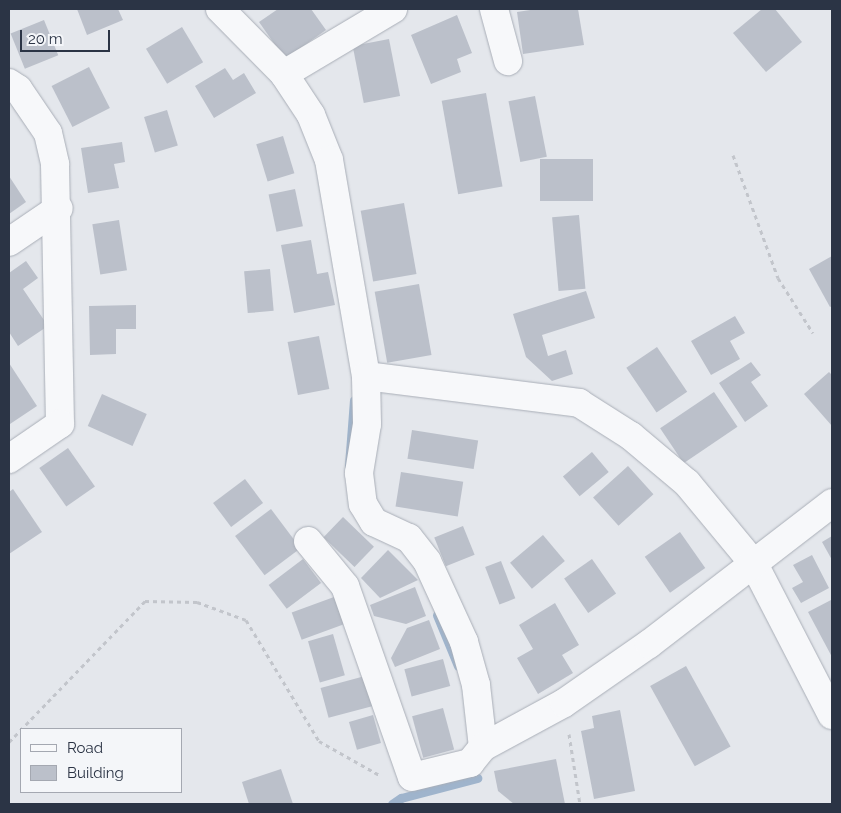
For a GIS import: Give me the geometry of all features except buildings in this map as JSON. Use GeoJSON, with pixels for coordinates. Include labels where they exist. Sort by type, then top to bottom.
{"type":"FeatureCollection","features":[{"type":"Feature","properties":{"kind":"street"},"geometry":{"type":"LineString","coordinates":[[220,9],[284,74],[311,115],[329,160],[366,376],[367,424],[359,473],[363,504],[374,522],[409,538],[427,561],[464,642],[476,685],[483,747]]}},
{"type":"Feature","properties":{"kind":"street"},"geometry":{"type":"LineString","coordinates":[[284,74],[393,9]]}},
{"type":"Feature","properties":{"kind":"street"},"geometry":{"type":"LineString","coordinates":[[494,9],[508,61]]}},
{"type":"Feature","properties":{"kind":"street"},"geometry":{"type":"LineString","coordinates":[[9,83],[18,89],[48,133],[59,208],[60,424],[9,458]]}},
{"type":"Feature","properties":{"kind":"street"},"geometry":{"type":"LineString","coordinates":[[9,242],[59,208]]}},
{"type":"Feature","properties":{"kind":"street"},"geometry":{"type":"LineString","coordinates":[[366,376],[579,404],[631,436],[687,482],[754,564],[832,715]]}},
{"type":"Feature","properties":{"kind":"street"},"geometry":{"type":"LineString","coordinates":[[308,541],[344,586],[412,777],[470,764],[483,747],[564,703],[754,564],[832,503]]}},
{"type":"Feature","properties":{"kind":"path"},"geometry":{"type":"LineString","coordinates":[[733,155],[778,278],[813,333]]}},
{"type":"Feature","properties":{"kind":"path"},"geometry":{"type":"LineString","coordinates":[[23,728],[145,601],[197,602],[246,620],[319,741],[386,779]]}},
{"type":"Feature","properties":{"kind":"path"},"geometry":{"type":"LineString","coordinates":[[564,703],[580,804]]}},
{"type":"Feature","properties":{"kind":"path"},"geometry":{"type":"LineString","coordinates":[[9,742],[20,731]]}},
{"type":"Feature","properties":{"kind":"waterway"},"geometry":{"type":"LineString","coordinates":[[349,465],[354,400]]}},
{"type":"Feature","properties":{"kind":"waterway"},"geometry":{"type":"LineString","coordinates":[[437,615],[458,666]]}},
{"type":"Feature","properties":{"kind":"waterway"},"geometry":{"type":"LineString","coordinates":[[392,804],[401,798],[477,778]]}}]}
